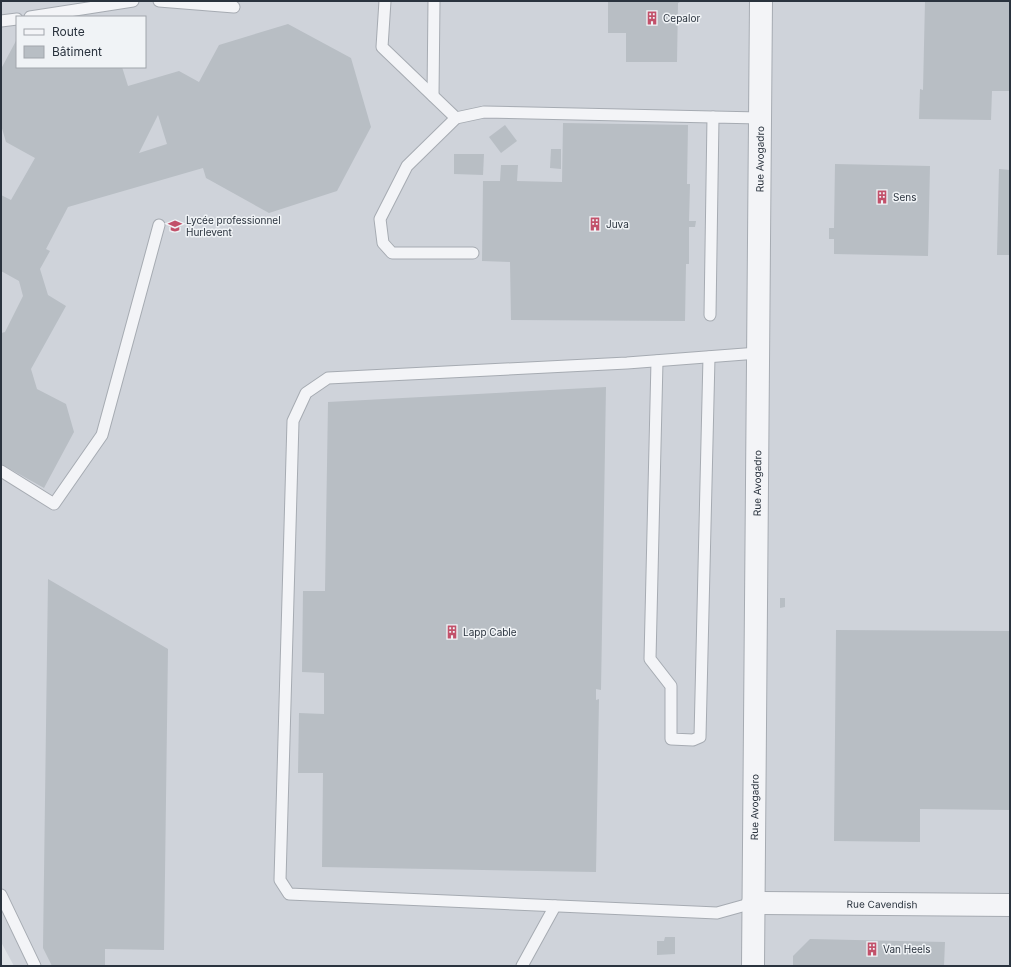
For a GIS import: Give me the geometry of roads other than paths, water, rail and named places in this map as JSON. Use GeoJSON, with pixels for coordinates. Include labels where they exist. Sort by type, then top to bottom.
{"type":"FeatureCollection","features":[{"type":"Feature","properties":{"kind":"street","name":"Rue Avogadro"},"geometry":{"type":"LineString","coordinates":[[752,966],[761,1]]}},
{"type":"Feature","properties":{"kind":"street","name":"Rue Cavendish"},"geometry":{"type":"LineString","coordinates":[[753,903],[1010,905]]}},
{"type":"Feature","properties":{"kind":"lane"},"geometry":{"type":"LineString","coordinates":[[36,16],[133,1]]}},
{"type":"Feature","properties":{"kind":"lane"},"geometry":{"type":"LineString","coordinates":[[159,1],[234,7]]}},
{"type":"Feature","properties":{"kind":"lane"},"geometry":{"type":"LineString","coordinates":[[385,1],[382,47],[456,118]]}},
{"type":"Feature","properties":{"kind":"lane"},"geometry":{"type":"LineString","coordinates":[[433,96],[434,1]]}},
{"type":"Feature","properties":{"kind":"lane"},"geometry":{"type":"LineString","coordinates":[[1,22],[16,19]]}},
{"type":"Feature","properties":{"kind":"lane"},"geometry":{"type":"LineString","coordinates":[[473,253],[392,253],[383,243],[380,219],[407,166],[456,118],[484,112],[760,118]]}},
{"type":"Feature","properties":{"kind":"lane"},"geometry":{"type":"LineString","coordinates":[[710,315],[713,117]]}},
{"type":"Feature","properties":{"kind":"lane"},"geometry":{"type":"LineString","coordinates":[[1,471],[54,504],[102,435],[159,225]]}},
{"type":"Feature","properties":{"kind":"lane"},"geometry":{"type":"LineString","coordinates":[[753,903],[717,913],[289,894],[280,880],[293,421],[306,393],[328,378],[657,361],[758,353]]}},
{"type":"Feature","properties":{"kind":"lane"},"geometry":{"type":"LineString","coordinates":[[657,361],[650,659],[671,686],[671,739],[693,740],[700,737],[709,357]]}},
{"type":"Feature","properties":{"kind":"lane"},"geometry":{"type":"LineString","coordinates":[[1,895],[35,966]]}},
{"type":"Feature","properties":{"kind":"lane"},"geometry":{"type":"LineString","coordinates":[[522,966],[555,906]]}},
{"type":"Feature","properties":{"kind":"place","name":"Cepalor"},"geometry":{"type":"Point","coordinates":[652,18]}},
{"type":"Feature","properties":{"kind":"place","name":"Sens"},"geometry":{"type":"Point","coordinates":[882,197]}},
{"type":"Feature","properties":{"kind":"place","name":"Juva"},"geometry":{"type":"Point","coordinates":[595,224]}},
{"type":"Feature","properties":{"kind":"place","name":"Lycée professionnel Hurlevent"},"geometry":{"type":"Point","coordinates":[175,226]}},
{"type":"Feature","properties":{"kind":"place","name":"Lapp Cable"},"geometry":{"type":"Point","coordinates":[452,632]}},
{"type":"Feature","properties":{"kind":"place","name":"Van Heels"},"geometry":{"type":"Point","coordinates":[872,949]}}]}
